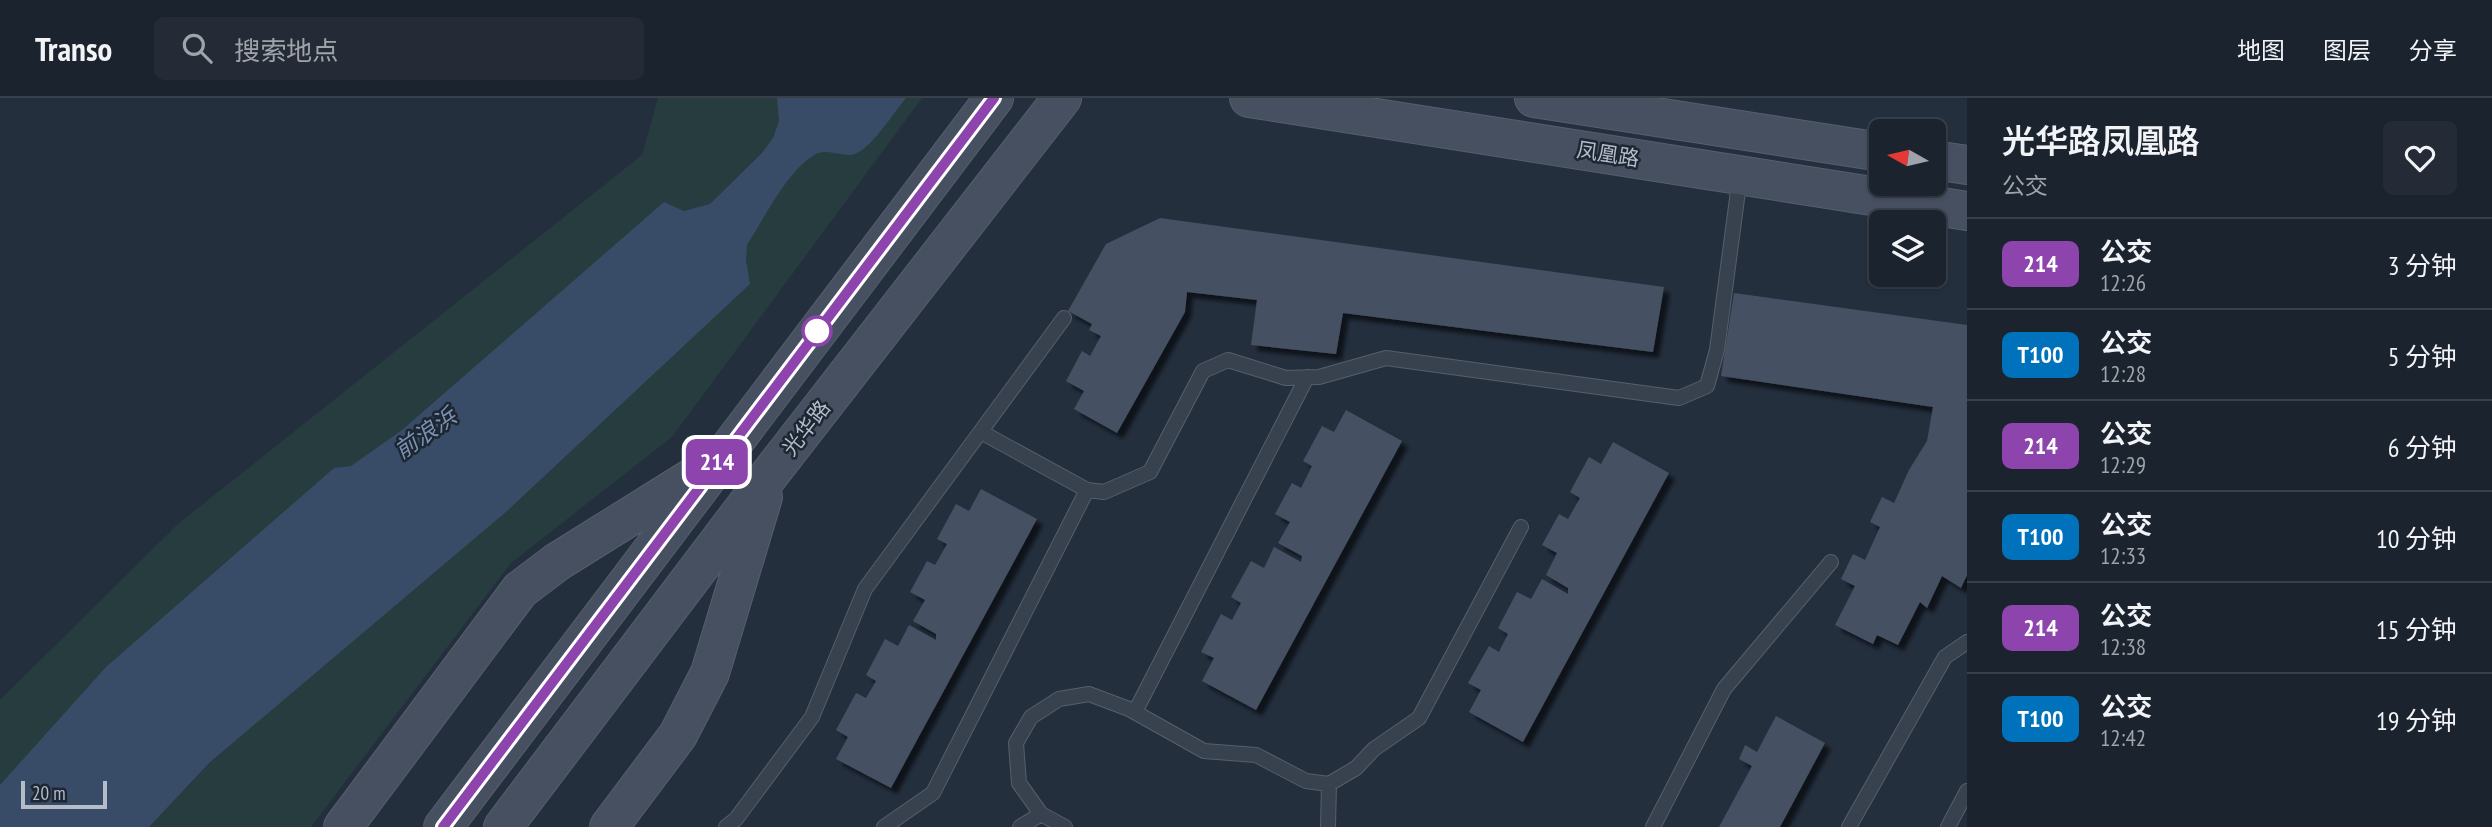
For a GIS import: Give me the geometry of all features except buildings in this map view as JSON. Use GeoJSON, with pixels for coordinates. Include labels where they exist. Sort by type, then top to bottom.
{"type":"FeatureCollection","features":[{"type":"Feature","properties":{"kind":"main road"},"geometry":{"type":"LineString","coordinates":[[443,827],[994,98]]}},
{"type":"Feature","properties":{"kind":"main road","name":"光华路"},"geometry":{"type":"LineString","coordinates":[[503,827],[770,474],[1062,98]]}},
{"type":"Feature","properties":{"kind":"main road","name":"凤凰路"},"geometry":{"type":"LineString","coordinates":[[1249,98],[1967,211]]}},
{"type":"Feature","properties":{"kind":"main road","name":"凤凰路"},"geometry":{"type":"LineString","coordinates":[[1534,98],[1869,150]]}},
{"type":"Feature","properties":{"kind":"main road"},"geometry":{"type":"LineString","coordinates":[[1946,162],[1967,165]]}},
{"type":"Feature","properties":{"kind":"main road"},"geometry":{"type":"LineString","coordinates":[[343,827],[520,590],[557,562],[717,462]]}},
{"type":"Feature","properties":{"kind":"main road"},"geometry":{"type":"LineString","coordinates":[[609,827],[678,735],[710,673],[770,474]]}},
{"type":"Feature","properties":{"kind":"lane"},"geometry":{"type":"LineString","coordinates":[[981,432],[1087,490],[1104,492],[1150,472],[1203,371],[1228,360],[1286,378],[1319,377],[1386,358],[1679,398],[1707,386],[1717,350],[1741,175]]}},
{"type":"Feature","properties":{"kind":"lane"},"geometry":{"type":"LineString","coordinates":[[726,827],[736,819],[813,717],[865,589],[1064,318]]}},
{"type":"Feature","properties":{"kind":"lane"},"geometry":{"type":"LineString","coordinates":[[1135,712],[1307,377]]}},
{"type":"Feature","properties":{"kind":"lane"},"geometry":{"type":"LineString","coordinates":[[884,827],[933,793],[1087,490]]}},
{"type":"Feature","properties":{"kind":"lane"},"geometry":{"type":"LineString","coordinates":[[1065,827],[1041,814],[1019,783],[1016,743],[1031,717],[1059,699],[1089,694],[1135,712],[1204,751],[1256,755],[1306,781],[1329,784],[1356,768],[1374,748],[1419,718],[1521,527]]}},
{"type":"Feature","properties":{"kind":"lane"},"geometry":{"type":"LineString","coordinates":[[1653,827],[1724,689],[1831,562]]}},
{"type":"Feature","properties":{"kind":"lane"},"geometry":{"type":"LineString","coordinates":[[1850,827],[1945,657],[1967,642]]}},
{"type":"Feature","properties":{"kind":"lane"},"geometry":{"type":"LineString","coordinates":[[1328,827],[1329,784]]}},
{"type":"Feature","properties":{"kind":"lane"},"geometry":{"type":"LineString","coordinates":[[1948,827],[1967,791]]}},
{"type":"Feature","properties":{"kind":"lane"},"geometry":{"type":"LineString","coordinates":[[1020,827],[1041,814]]}},
{"type":"Feature","properties":{"kind":"green space"},"geometry":{"type":"Polygon","coordinates":[[[658,98],[922,98],[672,437],[511,563],[311,827],[0,827],[0,700],[178,524],[642,155],[658,98]]]}},
{"type":"Feature","properties":{"kind":"water","name":"前浪浜"},"geometry":{"type":"Polygon","coordinates":[[[777,98],[906,98],[881,131],[858,153],[819,153],[794,173],[747,245],[746,260],[750,284],[507,511],[209,763],[149,827],[0,827],[0,785],[106,667],[334,468],[351,466],[402,430],[664,202],[684,211],[710,204],[762,153],[773,138],[779,121],[777,98]]]}},
{"type":"Feature","properties":{"kind":"bus line","name":"214"},"geometry":{"type":"LineString","coordinates":[[443,827],[994,98]]}}]}
